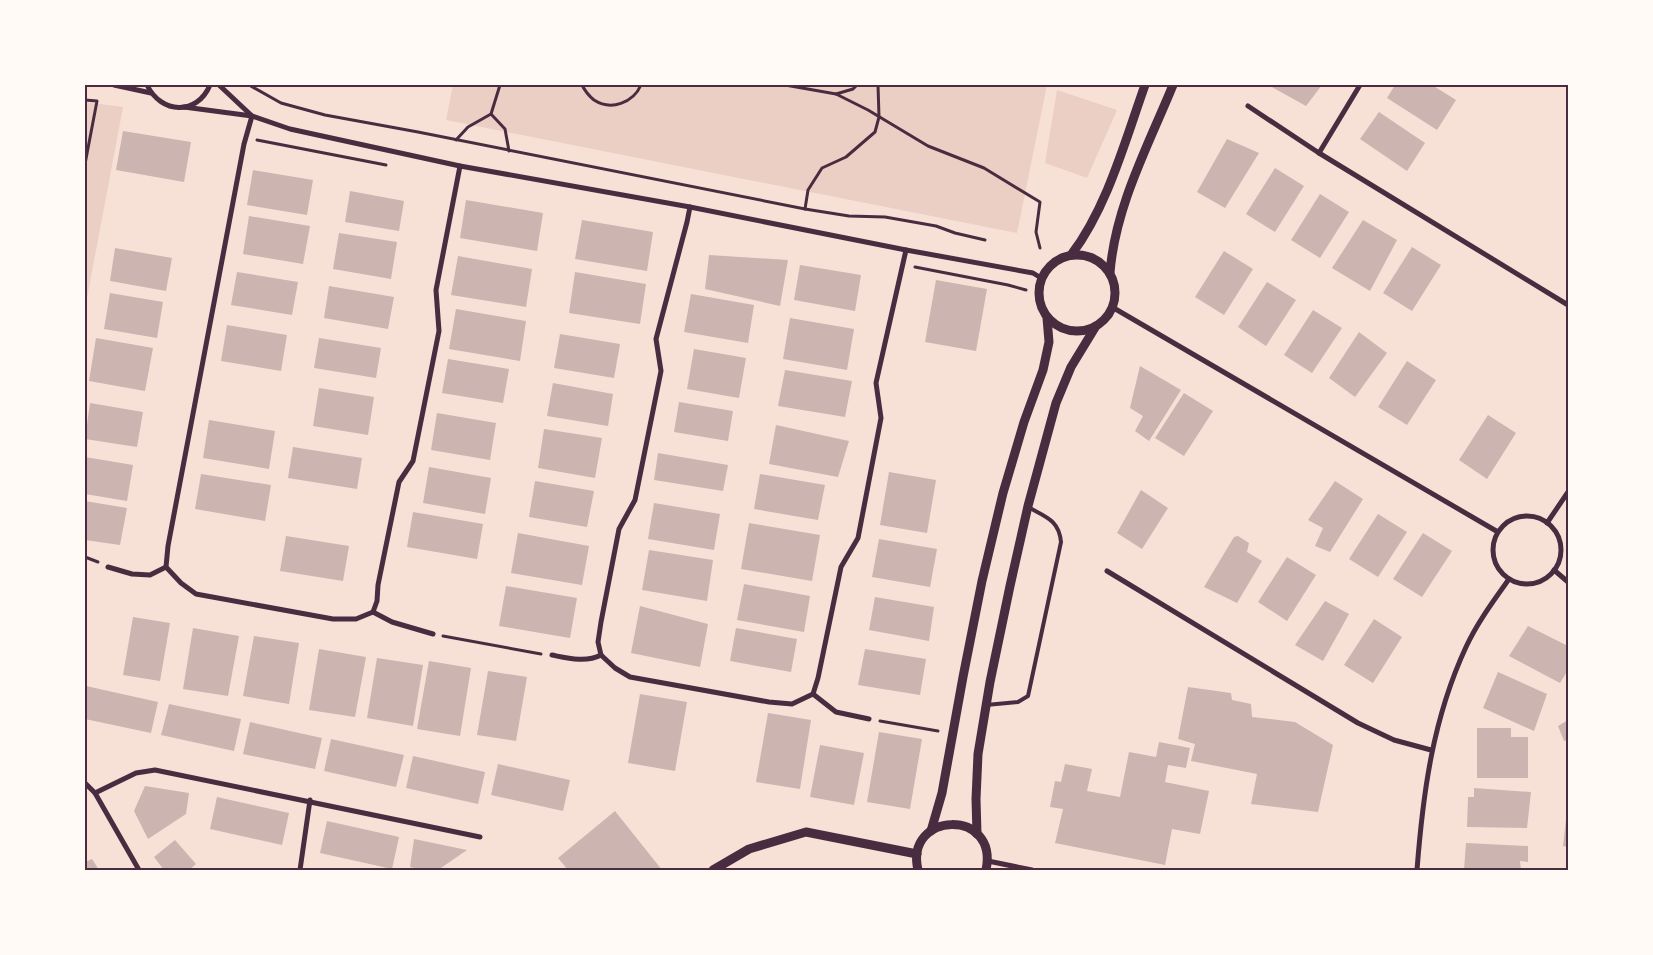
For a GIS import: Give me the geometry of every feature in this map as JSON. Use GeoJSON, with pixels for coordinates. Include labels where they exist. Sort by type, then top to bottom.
{"type":"FeatureCollection","features":[{"type":"Feature","properties":{"kind":"street"},"geometry":{"type":"LineString","coordinates":[[114,85],[151,93]]}},
{"type":"Feature","properties":{"kind":"street"},"geometry":{"type":"LineString","coordinates":[[147,85],[157,100],[165,105],[252,116],[290,129],[460,166],[690,207],[1033,273],[1041,278]]}},
{"type":"Feature","properties":{"kind":"street"},"geometry":{"type":"LineString","coordinates":[[184,107],[199,102],[210,85]]}},
{"type":"Feature","properties":{"kind":"street"},"geometry":{"type":"LineString","coordinates":[[219,85],[252,116]]}},
{"type":"Feature","properties":{"kind":"street"},"geometry":{"type":"LineString","coordinates":[[1071,255],[1094,221],[1145,85]]}},
{"type":"Feature","properties":{"kind":"street"},"geometry":{"type":"LineString","coordinates":[[1110,274],[1112,250],[1118,224],[1173,85]]}},
{"type":"Feature","properties":{"kind":"street"},"geometry":{"type":"LineString","coordinates":[[1319,153],[1360,85]]}},
{"type":"Feature","properties":{"kind":"street"},"geometry":{"type":"LineString","coordinates":[[1248,106],[1319,153],[1568,305]]}},
{"type":"Feature","properties":{"kind":"street"},"geometry":{"type":"LineString","coordinates":[[252,116],[244,144],[168,546],[166,567],[181,583],[196,594],[333,619],[356,619],[373,612],[377,601],[378,585],[399,482],[413,461],[439,331],[436,290],[460,166]]}},
{"type":"Feature","properties":{"kind":"street"},"geometry":{"type":"LineString","coordinates":[[690,207],[688,222],[656,339],[661,371],[636,500],[618,529],[598,642],[601,655],[615,668],[630,677],[777,703],[792,704],[813,694],[841,568],[858,538],[881,418],[876,383],[906,250]]}},
{"type":"Feature","properties":{"kind":"street"},"geometry":{"type":"LineString","coordinates":[[1082,255],[1093,258],[1103,264],[1110,274],[1114,284],[1115,296],[1106,318],[1096,326],[1085,330],[1073,331],[1057,325],[1048,318],[1041,308],[1039,292],[1041,278],[1051,265],[1060,258],[1082,255]]}},
{"type":"Feature","properties":{"kind":"street"},"geometry":{"type":"LineString","coordinates":[[1112,307],[1498,532]]}},
{"type":"Feature","properties":{"kind":"street"},"geometry":{"type":"LineString","coordinates":[[931,830],[942,793],[980,590],[1003,493],[1024,422],[1043,370],[1049,342],[1048,318]]}},
{"type":"Feature","properties":{"kind":"street"},"geometry":{"type":"LineString","coordinates":[[977,834],[978,754],[986,705],[1028,506],[1056,403],[1071,367],[1096,326]]}},
{"type":"Feature","properties":{"kind":"street"},"geometry":{"type":"LineString","coordinates":[[1547,523],[1568,492]]}},
{"type":"Feature","properties":{"kind":"street"},"geometry":{"type":"LineString","coordinates":[[1525,515],[1540,518],[1547,523],[1557,532],[1561,543],[1560,559],[1554,570],[1541,581],[1528,584],[1509,579],[1494,562],[1493,545],[1498,532],[1509,520],[1525,515]]}},
{"type":"Feature","properties":{"kind":"street"},"geometry":{"type":"LineString","coordinates":[[108,567],[132,574],[150,575],[166,567]]}},
{"type":"Feature","properties":{"kind":"street"},"geometry":{"type":"LineString","coordinates":[[1554,570],[1568,582]]}},
{"type":"Feature","properties":{"kind":"street"},"geometry":{"type":"LineString","coordinates":[[1107,571],[1358,723],[1394,740],[1431,750]]}},
{"type":"Feature","properties":{"kind":"street"},"geometry":{"type":"LineString","coordinates":[[1416,870],[1431,750],[1445,698],[1467,645],[1509,579]]}},
{"type":"Feature","properties":{"kind":"street"},"geometry":{"type":"LineString","coordinates":[[373,612],[392,622],[433,634]]}},
{"type":"Feature","properties":{"kind":"street"},"geometry":{"type":"LineString","coordinates":[[552,656],[594,659],[601,655]]}},
{"type":"Feature","properties":{"kind":"street"},"geometry":{"type":"LineString","coordinates":[[813,694],[836,712],[869,719]]}},
{"type":"Feature","properties":{"kind":"street"},"geometry":{"type":"LineString","coordinates":[[95,793],[136,773],[155,770],[310,800],[480,837]]}},
{"type":"Feature","properties":{"kind":"street"},"geometry":{"type":"LineString","coordinates":[[85,783],[95,793],[140,870]]}},
{"type":"Feature","properties":{"kind":"street"},"geometry":{"type":"LineString","coordinates":[[300,870],[310,800]]}},
{"type":"Feature","properties":{"kind":"street"},"geometry":{"type":"LineString","coordinates":[[918,870],[917,854],[919,845],[924,837],[931,830],[948,824],[959,824],[977,834],[984,842],[987,851],[987,866],[1032,870]]}},
{"type":"Feature","properties":{"kind":"street"},"geometry":{"type":"LineString","coordinates":[[713,870],[749,849],[806,832],[917,854]]}},
{"type":"Feature","properties":{"kind":"lane"},"geometry":{"type":"LineString","coordinates":[[986,705],[1018,702],[1028,696],[1059,552],[1061,542],[1056,524],[1028,506]]}},
{"type":"Feature","properties":{"kind":"path"},"geometry":{"type":"LineString","coordinates":[[249,85],[281,103],[325,115],[805,209],[848,216],[885,217],[919,222],[985,240]]}},
{"type":"Feature","properties":{"kind":"path"},"geometry":{"type":"LineString","coordinates":[[456,140],[468,127],[491,114],[500,85]]}},
{"type":"Feature","properties":{"kind":"path"},"geometry":{"type":"LineString","coordinates":[[582,85],[587,94],[594,100],[614,105],[632,98],[641,85]]}},
{"type":"Feature","properties":{"kind":"path"},"geometry":{"type":"LineString","coordinates":[[785,85],[836,94],[880,117],[928,146],[984,168],[1040,202],[1036,232],[1040,248]]}},
{"type":"Feature","properties":{"kind":"path"},"geometry":{"type":"LineString","coordinates":[[836,94],[853,89],[857,85]]}},
{"type":"Feature","properties":{"kind":"path"},"geometry":{"type":"LineString","coordinates":[[805,209],[808,190],[822,168],[846,157],[875,132],[880,117],[878,85]]}},
{"type":"Feature","properties":{"kind":"path"},"geometry":{"type":"LineString","coordinates":[[85,100],[97,101],[85,164]]}},
{"type":"Feature","properties":{"kind":"path"},"geometry":{"type":"LineString","coordinates":[[491,114],[505,129],[509,151]]}},
{"type":"Feature","properties":{"kind":"path"},"geometry":{"type":"LineString","coordinates":[[247,137],[390,166]]}},
{"type":"Feature","properties":{"kind":"path"},"geometry":{"type":"LineString","coordinates":[[903,265],[1026,290]]}},
{"type":"Feature","properties":{"kind":"path"},"geometry":{"type":"LineString","coordinates":[[433,634],[552,656]]}},
{"type":"Feature","properties":{"kind":"path"},"geometry":{"type":"LineString","coordinates":[[869,719],[954,734]]}},
{"type":"Feature","properties":{"kind":"shaded area"},"geometry":{"type":"Polygon","coordinates":[[[453,85],[1047,85],[1017,233],[446,120],[453,85]]]}},
{"type":"Feature","properties":{"kind":"shaded area"},"geometry":{"type":"Polygon","coordinates":[[[1057,90],[1117,110],[1087,178],[1045,163],[1057,90]]]}},
{"type":"Feature","properties":{"kind":"shaded area"},"geometry":{"type":"Polygon","coordinates":[[[85,102],[123,107],[85,309],[85,102]]]}},
{"type":"Feature","properties":{"kind":"building"},"geometry":{"type":"Polygon","coordinates":[[[1268,85],[1322,85],[1306,106],[1268,85]]]}},
{"type":"Feature","properties":{"kind":"building"},"geometry":{"type":"Polygon","coordinates":[[[1395,85],[1432,85],[1456,100],[1437,130],[1387,98],[1395,85]]]}},
{"type":"Feature","properties":{"kind":"building"},"geometry":{"type":"Polygon","coordinates":[[[1379,112],[1425,143],[1407,171],[1360,139],[1379,112]]]}},
{"type":"Feature","properties":{"kind":"building"},"geometry":{"type":"Polygon","coordinates":[[[123,131],[191,142],[184,182],[116,170],[123,131]]]}},
{"type":"Feature","properties":{"kind":"building"},"geometry":{"type":"Polygon","coordinates":[[[1227,139],[1259,153],[1225,208],[1197,192],[1227,139]]]}},
{"type":"Feature","properties":{"kind":"building"},"geometry":{"type":"Polygon","coordinates":[[[1275,168],[1304,186],[1275,232],[1246,214],[1275,168]]]}},
{"type":"Feature","properties":{"kind":"building"},"geometry":{"type":"Polygon","coordinates":[[[253,170],[313,180],[307,215],[247,205],[253,170]]]}},
{"type":"Feature","properties":{"kind":"building"},"geometry":{"type":"Polygon","coordinates":[[[350,191],[404,201],[399,231],[345,222],[350,191]]]}},
{"type":"Feature","properties":{"kind":"building"},"geometry":{"type":"Polygon","coordinates":[[[1320,194],[1349,212],[1320,258],[1291,240],[1320,194]]]}},
{"type":"Feature","properties":{"kind":"building"},"geometry":{"type":"Polygon","coordinates":[[[466,200],[543,213],[537,251],[460,238],[466,200]]]}},
{"type":"Feature","properties":{"kind":"building"},"geometry":{"type":"Polygon","coordinates":[[[249,216],[310,226],[303,264],[243,254],[249,216]]]}},
{"type":"Feature","properties":{"kind":"building"},"geometry":{"type":"Polygon","coordinates":[[[582,220],[653,232],[647,271],[575,259],[582,220]]]}},
{"type":"Feature","properties":{"kind":"building"},"geometry":{"type":"Polygon","coordinates":[[[1363,220],[1397,240],[1370,291],[1332,268],[1363,220]]]}},
{"type":"Feature","properties":{"kind":"building"},"geometry":{"type":"Polygon","coordinates":[[[339,233],[397,242],[391,279],[333,269],[339,233]]]}},
{"type":"Feature","properties":{"kind":"building"},"geometry":{"type":"Polygon","coordinates":[[[1412,247],[1441,265],[1412,311],[1383,293],[1412,247]]]}},
{"type":"Feature","properties":{"kind":"building"},"geometry":{"type":"Polygon","coordinates":[[[115,248],[172,258],[166,291],[110,281],[115,248]]]}},
{"type":"Feature","properties":{"kind":"building"},"geometry":{"type":"Polygon","coordinates":[[[1224,251],[1253,269],[1224,315],[1195,297],[1224,251]]]}},
{"type":"Feature","properties":{"kind":"building"},"geometry":{"type":"Polygon","coordinates":[[[709,255],[788,260],[780,306],[705,289],[709,255]]]}},
{"type":"Feature","properties":{"kind":"building"},"geometry":{"type":"Polygon","coordinates":[[[458,256],[532,269],[526,307],[451,295],[458,256]]]}},
{"type":"Feature","properties":{"kind":"building"},"geometry":{"type":"Polygon","coordinates":[[[800,265],[861,275],[855,311],[794,300],[800,265]]]}},
{"type":"Feature","properties":{"kind":"building"},"geometry":{"type":"Polygon","coordinates":[[[237,272],[298,282],[292,315],[231,305],[237,272]]]}},
{"type":"Feature","properties":{"kind":"building"},"geometry":{"type":"Polygon","coordinates":[[[575,272],[646,284],[640,324],[569,313],[575,272]]]}},
{"type":"Feature","properties":{"kind":"building"},"geometry":{"type":"Polygon","coordinates":[[[936,280],[987,289],[976,351],[925,342],[936,280]]]}},
{"type":"Feature","properties":{"kind":"building"},"geometry":{"type":"Polygon","coordinates":[[[1267,282],[1296,300],[1266,346],[1238,327],[1267,282]]]}},
{"type":"Feature","properties":{"kind":"building"},"geometry":{"type":"Polygon","coordinates":[[[329,286],[394,297],[388,329],[324,318],[329,286]]]}},
{"type":"Feature","properties":{"kind":"building"},"geometry":{"type":"Polygon","coordinates":[[[110,293],[163,302],[157,338],[104,329],[110,293]]]}},
{"type":"Feature","properties":{"kind":"building"},"geometry":{"type":"Polygon","coordinates":[[[691,294],[754,305],[748,343],[684,332],[691,294]]]}},
{"type":"Feature","properties":{"kind":"building"},"geometry":{"type":"Polygon","coordinates":[[[456,309],[526,321],[520,361],[449,349],[456,309]]]}},
{"type":"Feature","properties":{"kind":"building"},"geometry":{"type":"Polygon","coordinates":[[[1313,310],[1342,328],[1312,373],[1284,355],[1313,310]]]}},
{"type":"Feature","properties":{"kind":"building"},"geometry":{"type":"Polygon","coordinates":[[[790,318],[854,329],[847,370],[783,359],[790,318]]]}},
{"type":"Feature","properties":{"kind":"building"},"geometry":{"type":"Polygon","coordinates":[[[227,325],[287,335],[281,371],[221,361],[227,325]]]}},
{"type":"Feature","properties":{"kind":"building"},"geometry":{"type":"Polygon","coordinates":[[[1359,332],[1387,353],[1355,397],[1329,378],[1359,332]]]}},
{"type":"Feature","properties":{"kind":"building"},"geometry":{"type":"Polygon","coordinates":[[[560,334],[620,344],[614,378],[554,368],[560,334]]]}},
{"type":"Feature","properties":{"kind":"building"},"geometry":{"type":"Polygon","coordinates":[[[96,338],[153,348],[145,391],[89,381],[96,338]]]}},
{"type":"Feature","properties":{"kind":"building"},"geometry":{"type":"Polygon","coordinates":[[[319,338],[381,348],[376,378],[314,368],[319,338]]]}},
{"type":"Feature","properties":{"kind":"building"},"geometry":{"type":"Polygon","coordinates":[[[694,349],[746,358],[739,398],[687,389],[694,349]]]}},
{"type":"Feature","properties":{"kind":"building"},"geometry":{"type":"Polygon","coordinates":[[[448,359],[509,369],[503,403],[442,393],[448,359]]]}},
{"type":"Feature","properties":{"kind":"building"},"geometry":{"type":"Polygon","coordinates":[[[1407,361],[1436,380],[1407,425],[1378,407],[1407,361]]]}},
{"type":"Feature","properties":{"kind":"building"},"geometry":{"type":"Polygon","coordinates":[[[1140,366],[1181,390],[1149,441],[1135,431],[1143,416],[1130,408],[1140,366]]]}},
{"type":"Feature","properties":{"kind":"building"},"geometry":{"type":"Polygon","coordinates":[[[785,370],[852,381],[845,417],[778,406],[785,370]]]}},
{"type":"Feature","properties":{"kind":"building"},"geometry":{"type":"Polygon","coordinates":[[[553,383],[613,394],[608,426],[547,416],[553,383]]]}},
{"type":"Feature","properties":{"kind":"building"},"geometry":{"type":"Polygon","coordinates":[[[319,388],[374,397],[368,435],[313,426],[319,388]]]}},
{"type":"Feature","properties":{"kind":"building"},"geometry":{"type":"Polygon","coordinates":[[[1184,393],[1213,411],[1184,456],[1155,438],[1184,393]]]}},
{"type":"Feature","properties":{"kind":"building"},"geometry":{"type":"Polygon","coordinates":[[[679,402],[733,411],[728,441],[674,432],[679,402]]]}},
{"type":"Feature","properties":{"kind":"building"},"geometry":{"type":"Polygon","coordinates":[[[90,403],[143,412],[137,447],[85,439],[90,403]]]}},
{"type":"Feature","properties":{"kind":"building"},"geometry":{"type":"Polygon","coordinates":[[[437,413],[496,423],[490,460],[431,450],[437,413]]]}},
{"type":"Feature","properties":{"kind":"building"},"geometry":{"type":"Polygon","coordinates":[[[1488,415],[1516,433],[1487,479],[1459,460],[1488,415]]]}},
{"type":"Feature","properties":{"kind":"building"},"geometry":{"type":"Polygon","coordinates":[[[209,420],[275,431],[269,469],[203,458],[209,420]]]}},
{"type":"Feature","properties":{"kind":"building"},"geometry":{"type":"Polygon","coordinates":[[[776,425],[849,441],[838,477],[769,464],[776,425]]]}},
{"type":"Feature","properties":{"kind":"building"},"geometry":{"type":"Polygon","coordinates":[[[544,429],[602,438],[595,478],[538,468],[544,429]]]}},
{"type":"Feature","properties":{"kind":"building"},"geometry":{"type":"Polygon","coordinates":[[[293,447],[362,458],[357,489],[288,478],[293,447]]]}},
{"type":"Feature","properties":{"kind":"building"},"geometry":{"type":"Polygon","coordinates":[[[658,453],[728,465],[723,491],[654,480],[658,453]]]}},
{"type":"Feature","properties":{"kind":"building"},"geometry":{"type":"Polygon","coordinates":[[[85,457],[133,465],[127,501],[85,494],[85,457]]]}},
{"type":"Feature","properties":{"kind":"building"},"geometry":{"type":"Polygon","coordinates":[[[429,467],[491,478],[485,514],[423,503],[429,467]]]}},
{"type":"Feature","properties":{"kind":"building"},"geometry":{"type":"Polygon","coordinates":[[[889,472],[936,480],[927,533],[880,525],[889,472]]]}},
{"type":"Feature","properties":{"kind":"building"},"geometry":{"type":"Polygon","coordinates":[[[201,474],[271,485],[265,521],[195,509],[201,474]]]}},
{"type":"Feature","properties":{"kind":"building"},"geometry":{"type":"Polygon","coordinates":[[[760,474],[825,485],[818,520],[754,509],[760,474]]]}},
{"type":"Feature","properties":{"kind":"building"},"geometry":{"type":"Polygon","coordinates":[[[535,481],[594,491],[587,527],[529,517],[535,481]]]}},
{"type":"Feature","properties":{"kind":"building"},"geometry":{"type":"Polygon","coordinates":[[[1335,481],[1363,499],[1330,552],[1315,546],[1323,528],[1308,520],[1335,481]]]}},
{"type":"Feature","properties":{"kind":"building"},"geometry":{"type":"Polygon","coordinates":[[[1141,490],[1168,508],[1142,549],[1117,533],[1141,490]]]}},
{"type":"Feature","properties":{"kind":"building"},"geometry":{"type":"Polygon","coordinates":[[[85,501],[127,508],[120,545],[85,540],[85,501]]]}},
{"type":"Feature","properties":{"kind":"building"},"geometry":{"type":"Polygon","coordinates":[[[654,503],[720,514],[714,550],[648,539],[654,503]]]}},
{"type":"Feature","properties":{"kind":"building"},"geometry":{"type":"Polygon","coordinates":[[[413,512],[483,524],[477,559],[407,547],[413,512]]]}},
{"type":"Feature","properties":{"kind":"building"},"geometry":{"type":"Polygon","coordinates":[[[1378,514],[1407,532],[1378,577],[1349,559],[1378,514]]]}},
{"type":"Feature","properties":{"kind":"building"},"geometry":{"type":"Polygon","coordinates":[[[749,523],[820,535],[812,581],[741,569],[749,523]]]}},
{"type":"Feature","properties":{"kind":"building"},"geometry":{"type":"Polygon","coordinates":[[[518,533],[589,546],[582,585],[511,573],[518,533]]]}},
{"type":"Feature","properties":{"kind":"building"},"geometry":{"type":"Polygon","coordinates":[[[1423,533],[1452,551],[1422,597],[1393,579],[1423,533]]]}},
{"type":"Feature","properties":{"kind":"building"},"geometry":{"type":"Polygon","coordinates":[[[286,536],[349,546],[343,581],[280,571],[286,536]]]}},
{"type":"Feature","properties":{"kind":"building"},"geometry":{"type":"Polygon","coordinates":[[[1238,536],[1249,543],[1247,552],[1262,561],[1237,603],[1204,587],[1234,537],[1238,536]]]}},
{"type":"Feature","properties":{"kind":"building"},"geometry":{"type":"Polygon","coordinates":[[[879,539],[937,549],[930,587],[872,577],[879,539]]]}},
{"type":"Feature","properties":{"kind":"building"},"geometry":{"type":"Polygon","coordinates":[[[649,550],[713,560],[707,601],[642,590],[649,550]]]}},
{"type":"Feature","properties":{"kind":"building"},"geometry":{"type":"Polygon","coordinates":[[[1287,557],[1316,575],[1287,621],[1258,602],[1287,557]]]}},
{"type":"Feature","properties":{"kind":"building"},"geometry":{"type":"Polygon","coordinates":[[[744,584],[810,596],[804,632],[737,620],[744,584]]]}},
{"type":"Feature","properties":{"kind":"building"},"geometry":{"type":"Polygon","coordinates":[[[506,586],[577,598],[570,638],[499,626],[506,586]]]}},
{"type":"Feature","properties":{"kind":"building"},"geometry":{"type":"Polygon","coordinates":[[[875,597],[934,607],[929,641],[869,630],[875,597]]]}},
{"type":"Feature","properties":{"kind":"building"},"geometry":{"type":"Polygon","coordinates":[[[1325,601],[1349,614],[1323,661],[1295,645],[1325,601]]]}},
{"type":"Feature","properties":{"kind":"building"},"geometry":{"type":"Polygon","coordinates":[[[640,606],[708,624],[700,667],[631,653],[640,606]]]}},
{"type":"Feature","properties":{"kind":"building"},"geometry":{"type":"Polygon","coordinates":[[[133,617],[170,623],[160,681],[123,675],[133,617]]]}},
{"type":"Feature","properties":{"kind":"building"},"geometry":{"type":"Polygon","coordinates":[[[1374,619],[1402,637],[1373,683],[1344,665],[1374,619]]]}},
{"type":"Feature","properties":{"kind":"building"},"geometry":{"type":"Polygon","coordinates":[[[1528,626],[1568,646],[1568,670],[1560,683],[1509,656],[1528,626]]]}},
{"type":"Feature","properties":{"kind":"building"},"geometry":{"type":"Polygon","coordinates":[[[193,628],[239,636],[228,696],[183,689],[193,628]]]}},
{"type":"Feature","properties":{"kind":"building"},"geometry":{"type":"Polygon","coordinates":[[[736,628],[797,639],[791,672],[730,661],[736,628]]]}},
{"type":"Feature","properties":{"kind":"building"},"geometry":{"type":"Polygon","coordinates":[[[254,636],[299,643],[289,704],[243,696],[254,636]]]}},
{"type":"Feature","properties":{"kind":"building"},"geometry":{"type":"Polygon","coordinates":[[[319,649],[366,657],[355,717],[309,710],[319,649]]]}},
{"type":"Feature","properties":{"kind":"building"},"geometry":{"type":"Polygon","coordinates":[[[865,649],[926,659],[920,695],[858,685],[865,649]]]}},
{"type":"Feature","properties":{"kind":"building"},"geometry":{"type":"Polygon","coordinates":[[[377,658],[423,665],[413,726],[367,718],[377,658]]]}},
{"type":"Feature","properties":{"kind":"building"},"geometry":{"type":"Polygon","coordinates":[[[429,661],[471,668],[460,736],[417,729],[429,661]]]}},
{"type":"Feature","properties":{"kind":"building"},"geometry":{"type":"Polygon","coordinates":[[[488,671],[527,677],[516,741],[477,735],[488,671]]]}},
{"type":"Feature","properties":{"kind":"building"},"geometry":{"type":"Polygon","coordinates":[[[1498,672],[1547,694],[1534,731],[1483,708],[1498,672]]]}},
{"type":"Feature","properties":{"kind":"building"},"geometry":{"type":"Polygon","coordinates":[[[86,686],[158,702],[151,733],[85,719],[86,686]]]}},
{"type":"Feature","properties":{"kind":"building"},"geometry":{"type":"Polygon","coordinates":[[[1188,687],[1231,693],[1232,700],[1251,704],[1252,717],[1295,722],[1333,745],[1318,812],[1251,804],[1257,774],[1191,761],[1195,744],[1178,739],[1188,687]]]}},
{"type":"Feature","properties":{"kind":"building"},"geometry":{"type":"Polygon","coordinates":[[[640,694],[687,702],[675,771],[628,763],[640,694]]]}},
{"type":"Feature","properties":{"kind":"building"},"geometry":{"type":"Polygon","coordinates":[[[169,704],[241,719],[234,751],[161,735],[169,704]]]}},
{"type":"Feature","properties":{"kind":"building"},"geometry":{"type":"Polygon","coordinates":[[[768,713],[811,720],[800,789],[756,782],[768,713]]]}},
{"type":"Feature","properties":{"kind":"building"},"geometry":{"type":"Polygon","coordinates":[[[1568,720],[1568,740],[1564,741],[1558,726],[1568,720]]]}},
{"type":"Feature","properties":{"kind":"building"},"geometry":{"type":"Polygon","coordinates":[[[250,722],[322,738],[315,769],[243,754],[250,722]]]}},
{"type":"Feature","properties":{"kind":"building"},"geometry":{"type":"Polygon","coordinates":[[[1477,728],[1511,728],[1511,737],[1528,737],[1528,778],[1477,778],[1477,728]]]}},
{"type":"Feature","properties":{"kind":"building"},"geometry":{"type":"Polygon","coordinates":[[[879,732],[922,739],[910,809],[867,802],[879,732]]]}},
{"type":"Feature","properties":{"kind":"building"},"geometry":{"type":"Polygon","coordinates":[[[331,739],[404,755],[396,787],[324,771],[331,739]]]}},
{"type":"Feature","properties":{"kind":"building"},"geometry":{"type":"Polygon","coordinates":[[[1159,742],[1190,748],[1186,768],[1168,765],[1165,782],[1209,791],[1200,834],[1172,829],[1165,865],[1055,843],[1063,809],[1050,807],[1055,781],[1061,782],[1065,764],[1092,769],[1087,791],[1120,797],[1129,752],[1156,757],[1159,742]]]}},
{"type":"Feature","properties":{"kind":"building"},"geometry":{"type":"Polygon","coordinates":[[[820,745],[864,753],[854,805],[810,797],[820,745]]]}},
{"type":"Feature","properties":{"kind":"building"},"geometry":{"type":"Polygon","coordinates":[[[413,756],[485,772],[478,804],[406,788],[413,756]]]}},
{"type":"Feature","properties":{"kind":"building"},"geometry":{"type":"Polygon","coordinates":[[[498,764],[570,780],[563,811],[491,795],[498,764]]]}},
{"type":"Feature","properties":{"kind":"building"},"geometry":{"type":"Polygon","coordinates":[[[145,786],[189,793],[186,814],[148,839],[134,811],[145,786]]]}},
{"type":"Feature","properties":{"kind":"building"},"geometry":{"type":"Polygon","coordinates":[[[1474,788],[1531,792],[1527,828],[1467,827],[1468,797],[1474,797],[1474,788]]]}},
{"type":"Feature","properties":{"kind":"building"},"geometry":{"type":"Polygon","coordinates":[[[217,797],[289,813],[282,845],[210,829],[217,797]]]}},
{"type":"Feature","properties":{"kind":"building"},"geometry":{"type":"Polygon","coordinates":[[[615,811],[662,870],[568,870],[558,858],[615,811]]]}},
{"type":"Feature","properties":{"kind":"building"},"geometry":{"type":"Polygon","coordinates":[[[1568,811],[1568,847],[1563,846],[1568,811]]]}},
{"type":"Feature","properties":{"kind":"building"},"geometry":{"type":"Polygon","coordinates":[[[327,821],[399,837],[392,869],[320,853],[327,821]]]}},
{"type":"Feature","properties":{"kind":"building"},"geometry":{"type":"Polygon","coordinates":[[[414,839],[467,850],[438,870],[423,870],[410,867],[414,839]]]}},
{"type":"Feature","properties":{"kind":"building"},"geometry":{"type":"Polygon","coordinates":[[[175,840],[196,864],[189,870],[164,870],[154,857],[175,840]]]}},
{"type":"Feature","properties":{"kind":"building"},"geometry":{"type":"Polygon","coordinates":[[[1466,843],[1528,846],[1528,862],[1520,861],[1521,870],[1464,870],[1466,843]]]}},
{"type":"Feature","properties":{"kind":"building"},"geometry":{"type":"Polygon","coordinates":[[[92,859],[99,870],[85,870],[85,862],[92,859]]]}}]}
